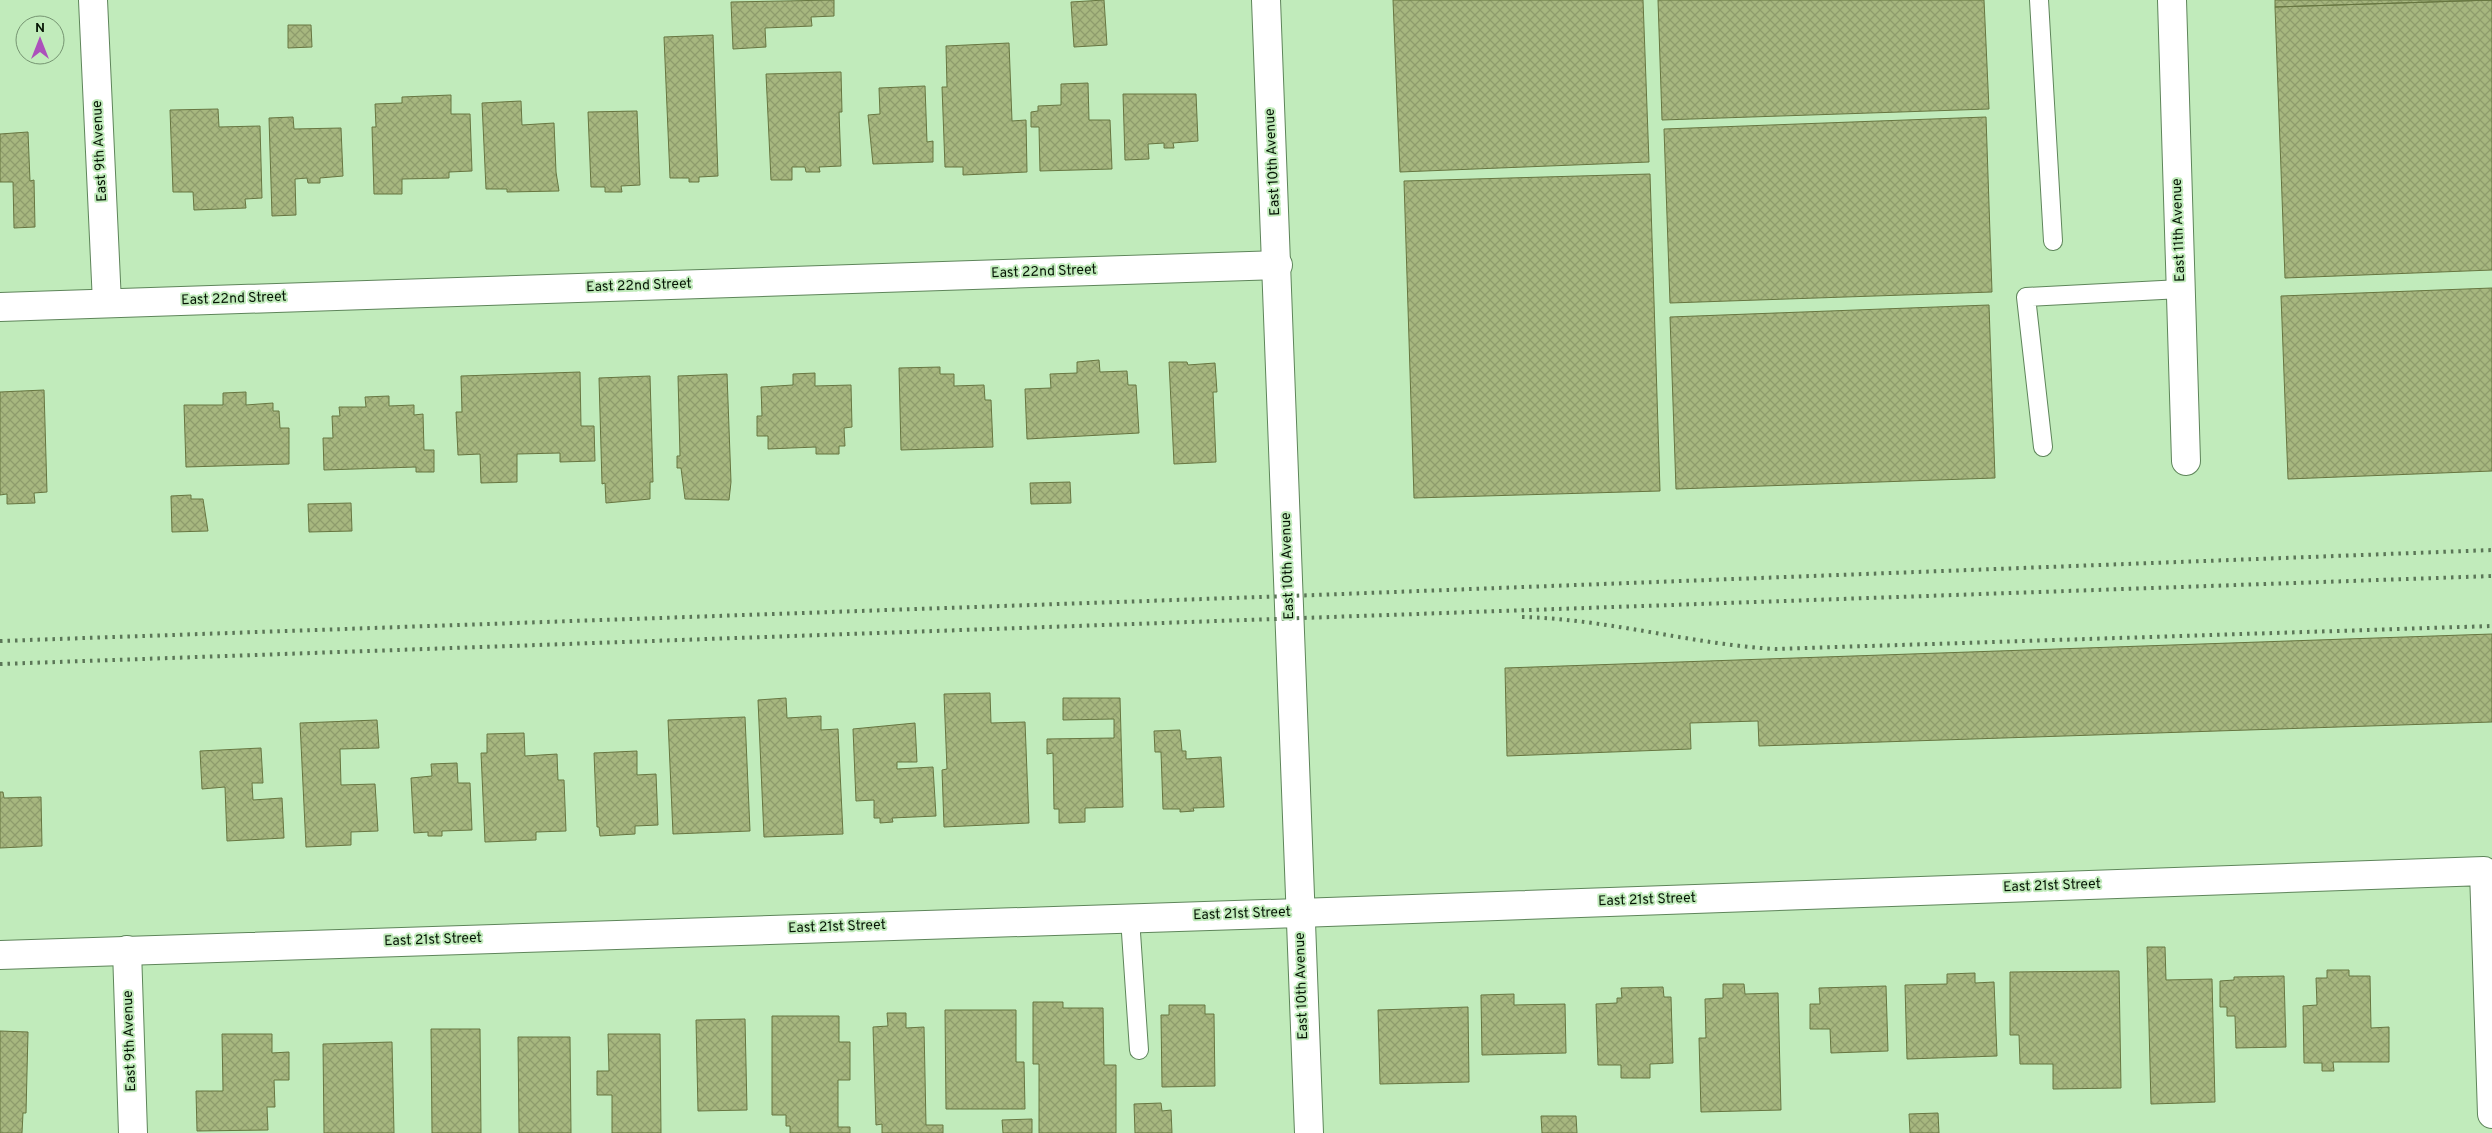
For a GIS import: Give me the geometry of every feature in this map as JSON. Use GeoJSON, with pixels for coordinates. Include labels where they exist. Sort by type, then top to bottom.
{"type":"FeatureCollection","features":[{"type":"Feature","properties":{"kind":"street","name":"East 9th Avenue"},"geometry":{"type":"LineString","coordinates":[[93,0],[107,303]]}},
{"type":"Feature","properties":{"kind":"street","name":"East 10th Avenue"},"geometry":{"type":"LineString","coordinates":[[1266,0],[1278,265],[1308,1133]]}},
{"type":"Feature","properties":{"kind":"street","name":"East 11th Avenue"},"geometry":{"type":"LineString","coordinates":[[2172,0],[2186,461]]}},
{"type":"Feature","properties":{"kind":"street","name":"East 22nd Street"},"geometry":{"type":"LineString","coordinates":[[0,307],[1278,265]]}},
{"type":"Feature","properties":{"kind":"street","name":"East 21st Street"},"geometry":{"type":"LineString","coordinates":[[0,955],[2484,871],[2492,1114]]}},
{"type":"Feature","properties":{"kind":"street","name":"East 9th Avenue"},"geometry":{"type":"LineString","coordinates":[[126,950],[133,1133]]}},
{"type":"Feature","properties":{"kind":"lane"},"geometry":{"type":"LineString","coordinates":[[2039,0],[2053,242]]}},
{"type":"Feature","properties":{"kind":"lane"},"geometry":{"type":"LineString","coordinates":[[2043,447],[2026,297],[2181,289]]}},
{"type":"Feature","properties":{"kind":"lane"},"geometry":{"type":"LineString","coordinates":[[1130,918],[1139,1050]]}},
{"type":"Feature","properties":{"kind":"building"},"geometry":{"type":"Polygon","coordinates":[[[834,0],[834,16],[811,17],[812,26],[765,28],[766,47],[733,49],[731,2],[834,0]]]}},
{"type":"Feature","properties":{"kind":"building"},"geometry":{"type":"Polygon","coordinates":[[[1104,0],[1107,45],[1074,47],[1071,2],[1104,0]]]}},
{"type":"Feature","properties":{"kind":"building"},"geometry":{"type":"Polygon","coordinates":[[[1393,0],[1643,0],[1649,162],[1400,172],[1393,0]]]}},
{"type":"Feature","properties":{"kind":"building"},"geometry":{"type":"Polygon","coordinates":[[[1658,0],[1984,0],[1989,109],[1662,120],[1658,0]]]}},
{"type":"Feature","properties":{"kind":"building"},"geometry":{"type":"Polygon","coordinates":[[[2275,0],[2492,0],[2275,7],[2275,0]]]}},
{"type":"Feature","properties":{"kind":"building"},"geometry":{"type":"Polygon","coordinates":[[[2492,0],[2492,270],[2285,278],[2275,7],[2492,0]]]}},
{"type":"Feature","properties":{"kind":"building"},"geometry":{"type":"Polygon","coordinates":[[[288,25],[311,25],[312,47],[288,48],[288,25]]]}},
{"type":"Feature","properties":{"kind":"building"},"geometry":{"type":"Polygon","coordinates":[[[713,35],[718,176],[699,177],[699,182],[689,182],[689,178],[670,178],[664,37],[713,35]]]}},
{"type":"Feature","properties":{"kind":"building"},"geometry":{"type":"Polygon","coordinates":[[[1009,43],[1012,121],[1026,120],[1027,172],[963,175],[963,167],[945,167],[942,87],[947,87],[946,46],[1009,43]]]}},
{"type":"Feature","properties":{"kind":"building"},"geometry":{"type":"Polygon","coordinates":[[[841,72],[842,112],[839,112],[841,166],[819,167],[820,172],[806,172],[805,167],[792,167],[792,180],[771,180],[766,74],[841,72]]]}},
{"type":"Feature","properties":{"kind":"building"},"geometry":{"type":"Polygon","coordinates":[[[1088,83],[1089,120],[1110,120],[1112,169],[1040,171],[1039,127],[1031,127],[1031,112],[1038,111],[1038,106],[1061,105],[1061,84],[1088,83]]]}},
{"type":"Feature","properties":{"kind":"building"},"geometry":{"type":"Polygon","coordinates":[[[925,86],[927,142],[933,141],[933,162],[873,164],[868,115],[880,114],[879,88],[925,86]]]}},
{"type":"Feature","properties":{"kind":"building"},"geometry":{"type":"Polygon","coordinates":[[[1123,94],[1196,94],[1198,141],[1173,143],[1174,148],[1164,148],[1164,143],[1148,144],[1149,159],[1125,160],[1123,94]]]}},
{"type":"Feature","properties":{"kind":"building"},"geometry":{"type":"Polygon","coordinates":[[[451,95],[451,114],[470,114],[472,171],[449,172],[449,178],[402,179],[402,194],[374,194],[372,127],[376,127],[375,104],[402,103],[402,97],[451,95]]]}},
{"type":"Feature","properties":{"kind":"building"},"geometry":{"type":"Polygon","coordinates":[[[521,101],[522,125],[554,123],[556,172],[559,191],[507,192],[507,189],[486,189],[482,103],[521,101]]]}},
{"type":"Feature","properties":{"kind":"building"},"geometry":{"type":"Polygon","coordinates":[[[218,109],[219,127],[260,126],[262,198],[245,199],[246,208],[194,210],[193,192],[173,192],[170,110],[218,109]]]}},
{"type":"Feature","properties":{"kind":"building"},"geometry":{"type":"Polygon","coordinates":[[[637,111],[640,185],[621,186],[622,192],[605,192],[605,187],[591,187],[588,112],[637,111]]]}},
{"type":"Feature","properties":{"kind":"building"},"geometry":{"type":"Polygon","coordinates":[[[293,117],[294,129],[341,128],[343,176],[320,178],[320,183],[308,183],[307,178],[295,179],[296,215],[272,216],[269,118],[293,117]]]}},
{"type":"Feature","properties":{"kind":"building"},"geometry":{"type":"Polygon","coordinates":[[[1986,117],[1992,292],[1670,303],[1664,129],[1986,117]]]}},
{"type":"Feature","properties":{"kind":"building"},"geometry":{"type":"Polygon","coordinates":[[[28,132],[30,181],[34,180],[35,227],[14,228],[13,182],[0,182],[0,134],[28,132]]]}},
{"type":"Feature","properties":{"kind":"building"},"geometry":{"type":"Polygon","coordinates":[[[1650,174],[1660,491],[1414,498],[1404,181],[1650,174]]]}},
{"type":"Feature","properties":{"kind":"building"},"geometry":{"type":"Polygon","coordinates":[[[2492,288],[2492,471],[2288,479],[2281,296],[2492,288]]]}},
{"type":"Feature","properties":{"kind":"building"},"geometry":{"type":"Polygon","coordinates":[[[1989,305],[1995,478],[1676,489],[1670,317],[1989,305]]]}},
{"type":"Feature","properties":{"kind":"building"},"geometry":{"type":"Polygon","coordinates":[[[1099,360],[1100,372],[1127,371],[1128,385],[1136,385],[1139,433],[1027,439],[1025,389],[1051,388],[1050,374],[1077,373],[1077,362],[1099,360]]]}},
{"type":"Feature","properties":{"kind":"building"},"geometry":{"type":"Polygon","coordinates":[[[1169,362],[1187,362],[1188,365],[1215,363],[1217,392],[1213,392],[1216,462],[1174,464],[1169,362]]]}},
{"type":"Feature","properties":{"kind":"building"},"geometry":{"type":"Polygon","coordinates":[[[940,367],[940,374],[954,374],[954,386],[984,385],[985,400],[991,400],[993,447],[901,450],[899,368],[940,367]]]}},
{"type":"Feature","properties":{"kind":"building"},"geometry":{"type":"Polygon","coordinates":[[[580,372],[581,426],[594,426],[595,461],[560,462],[560,453],[517,454],[517,482],[481,483],[480,454],[458,455],[456,412],[462,412],[461,376],[580,372]]]}},
{"type":"Feature","properties":{"kind":"building"},"geometry":{"type":"Polygon","coordinates":[[[815,373],[815,386],[851,385],[852,427],[844,428],[845,446],[839,446],[839,454],[816,454],[816,447],[768,449],[768,436],[757,436],[757,416],[762,416],[761,387],[793,385],[793,374],[815,373]]]}},
{"type":"Feature","properties":{"kind":"building"},"geometry":{"type":"Polygon","coordinates":[[[727,374],[731,482],[729,500],[685,499],[681,468],[677,468],[677,456],[680,456],[678,376],[727,374]]]}},
{"type":"Feature","properties":{"kind":"building"},"geometry":{"type":"Polygon","coordinates":[[[650,376],[653,482],[650,482],[650,499],[606,503],[605,483],[602,484],[599,378],[650,376]]]}},
{"type":"Feature","properties":{"kind":"building"},"geometry":{"type":"Polygon","coordinates":[[[44,390],[47,492],[34,493],[35,503],[7,504],[7,494],[0,495],[0,392],[44,390]]]}},
{"type":"Feature","properties":{"kind":"building"},"geometry":{"type":"Polygon","coordinates":[[[246,392],[246,405],[273,403],[273,411],[279,411],[280,428],[289,428],[289,464],[186,467],[184,405],[223,405],[223,393],[246,392]]]}},
{"type":"Feature","properties":{"kind":"building"},"geometry":{"type":"Polygon","coordinates":[[[389,396],[389,406],[414,405],[414,415],[423,414],[424,450],[434,450],[434,472],[416,472],[416,467],[324,470],[323,438],[333,438],[332,416],[340,416],[339,407],[366,407],[365,397],[389,396]]]}},
{"type":"Feature","properties":{"kind":"building"},"geometry":{"type":"Polygon","coordinates":[[[1070,482],[1071,503],[1031,504],[1030,483],[1070,482]]]}},
{"type":"Feature","properties":{"kind":"building"},"geometry":{"type":"Polygon","coordinates":[[[191,495],[191,499],[203,499],[208,531],[172,532],[171,496],[191,495]]]}},
{"type":"Feature","properties":{"kind":"building"},"geometry":{"type":"Polygon","coordinates":[[[351,503],[352,531],[309,532],[308,504],[351,503]]]}},
{"type":"Feature","properties":{"kind":"building"},"geometry":{"type":"Polygon","coordinates":[[[2492,634],[2492,722],[1759,746],[1758,721],[1690,723],[1691,749],[1507,756],[1505,668],[2492,634]]]}},
{"type":"Feature","properties":{"kind":"building"},"geometry":{"type":"Polygon","coordinates":[[[990,693],[991,723],[1025,722],[1029,823],[944,827],[942,770],[947,769],[944,694],[990,693]]]}},
{"type":"Feature","properties":{"kind":"building"},"geometry":{"type":"Polygon","coordinates":[[[786,698],[787,718],[821,716],[821,730],[838,729],[843,834],[764,837],[758,700],[786,698]]]}},
{"type":"Feature","properties":{"kind":"building"},"geometry":{"type":"Polygon","coordinates":[[[1063,698],[1120,698],[1123,807],[1085,808],[1085,822],[1059,823],[1059,809],[1054,809],[1053,753],[1047,754],[1047,739],[1114,738],[1114,719],[1063,720],[1063,698]]]}},
{"type":"Feature","properties":{"kind":"building"},"geometry":{"type":"Polygon","coordinates":[[[745,717],[750,831],[673,834],[668,720],[745,717]]]}},
{"type":"Feature","properties":{"kind":"building"},"geometry":{"type":"Polygon","coordinates":[[[377,720],[379,748],[340,749],[341,785],[375,784],[378,831],[351,832],[351,845],[306,847],[300,723],[377,720]]]}},
{"type":"Feature","properties":{"kind":"building"},"geometry":{"type":"Polygon","coordinates":[[[915,723],[917,762],[897,762],[897,769],[933,767],[936,816],[892,818],[893,822],[880,823],[880,818],[874,818],[874,800],[856,801],[853,729],[915,723]]]}},
{"type":"Feature","properties":{"kind":"building"},"geometry":{"type":"Polygon","coordinates":[[[1180,730],[1182,751],[1186,751],[1186,759],[1221,757],[1224,807],[1193,808],[1194,811],[1180,812],[1180,809],[1163,809],[1161,752],[1155,752],[1154,731],[1180,730]]]}},
{"type":"Feature","properties":{"kind":"building"},"geometry":{"type":"Polygon","coordinates":[[[524,733],[525,756],[557,754],[558,780],[564,780],[566,831],[536,832],[536,840],[485,842],[481,753],[487,753],[487,734],[524,733]]]}},
{"type":"Feature","properties":{"kind":"building"},"geometry":{"type":"Polygon","coordinates":[[[261,748],[263,783],[252,783],[253,800],[282,798],[284,838],[227,841],[225,787],[202,789],[200,751],[261,748]]]}},
{"type":"Feature","properties":{"kind":"building"},"geometry":{"type":"Polygon","coordinates":[[[637,751],[637,775],[656,774],[658,825],[635,826],[635,834],[600,836],[599,827],[597,827],[594,753],[637,751]]]}},
{"type":"Feature","properties":{"kind":"building"},"geometry":{"type":"Polygon","coordinates":[[[457,763],[458,783],[470,783],[472,830],[442,831],[442,836],[428,836],[428,832],[414,833],[411,778],[432,776],[431,764],[457,763]]]}},
{"type":"Feature","properties":{"kind":"building"},"geometry":{"type":"Polygon","coordinates":[[[0,792],[3,792],[4,798],[41,797],[42,846],[0,848],[0,792]]]}},
{"type":"Feature","properties":{"kind":"building"},"geometry":{"type":"Polygon","coordinates":[[[2147,947],[2165,947],[2166,980],[2212,979],[2215,1102],[2151,1104],[2147,947]]]}},
{"type":"Feature","properties":{"kind":"building"},"geometry":{"type":"Polygon","coordinates":[[[2327,970],[2349,970],[2349,976],[2370,976],[2371,1028],[2389,1027],[2389,1062],[2333,1062],[2334,1071],[2322,1071],[2322,1063],[2304,1063],[2303,1006],[2317,1005],[2316,978],[2327,978],[2327,970]]]}},
{"type":"Feature","properties":{"kind":"building"},"geometry":{"type":"Polygon","coordinates":[[[2119,971],[2121,1088],[2053,1089],[2053,1064],[2020,1064],[2019,1035],[2010,1035],[2010,972],[2119,971]]]}},
{"type":"Feature","properties":{"kind":"building"},"geometry":{"type":"Polygon","coordinates":[[[1975,973],[1975,983],[1994,982],[1997,1056],[1907,1059],[1905,985],[1947,984],[1947,974],[1975,973]]]}},
{"type":"Feature","properties":{"kind":"building"},"geometry":{"type":"Polygon","coordinates":[[[2284,976],[2286,1047],[2236,1048],[2235,1016],[2227,1016],[2227,1007],[2220,1007],[2220,981],[2234,980],[2234,977],[2284,976]]]}},
{"type":"Feature","properties":{"kind":"building"},"geometry":{"type":"Polygon","coordinates":[[[1723,984],[1744,984],[1745,994],[1778,993],[1781,1110],[1701,1112],[1699,1038],[1706,1038],[1705,999],[1723,998],[1723,984]]]}},
{"type":"Feature","properties":{"kind":"building"},"geometry":{"type":"Polygon","coordinates":[[[1886,986],[1888,1051],[1831,1053],[1830,1029],[1810,1029],[1810,1004],[1820,1004],[1819,988],[1886,986]]]}},
{"type":"Feature","properties":{"kind":"building"},"geometry":{"type":"Polygon","coordinates":[[[1663,987],[1664,997],[1671,997],[1673,1063],[1650,1064],[1650,1078],[1621,1078],[1621,1065],[1598,1065],[1596,1004],[1617,1003],[1617,998],[1622,998],[1621,988],[1663,987]]]}},
{"type":"Feature","properties":{"kind":"building"},"geometry":{"type":"Polygon","coordinates":[[[1514,994],[1514,1005],[1565,1004],[1566,1053],[1482,1055],[1481,995],[1514,994]]]}},
{"type":"Feature","properties":{"kind":"building"},"geometry":{"type":"Polygon","coordinates":[[[1033,1002],[1063,1002],[1063,1008],[1103,1008],[1104,1065],[1116,1065],[1116,1133],[1039,1133],[1039,1064],[1033,1064],[1033,1002]]]}},
{"type":"Feature","properties":{"kind":"building"},"geometry":{"type":"Polygon","coordinates":[[[1169,1005],[1205,1005],[1205,1014],[1214,1014],[1215,1086],[1162,1087],[1161,1015],[1169,1015],[1169,1005]]]}},
{"type":"Feature","properties":{"kind":"building"},"geometry":{"type":"Polygon","coordinates":[[[1468,1007],[1469,1082],[1380,1084],[1378,1010],[1468,1007]]]}},
{"type":"Feature","properties":{"kind":"building"},"geometry":{"type":"Polygon","coordinates":[[[945,1010],[1016,1010],[1016,1062],[1024,1062],[1025,1109],[946,1109],[945,1010]]]}},
{"type":"Feature","properties":{"kind":"building"},"geometry":{"type":"Polygon","coordinates":[[[887,1013],[906,1013],[906,1028],[924,1027],[926,1125],[943,1125],[943,1133],[882,1133],[882,1124],[876,1125],[873,1027],[888,1026],[887,1013]]]}},
{"type":"Feature","properties":{"kind":"building"},"geometry":{"type":"Polygon","coordinates":[[[772,1016],[839,1016],[839,1042],[850,1042],[850,1080],[838,1080],[838,1127],[850,1127],[850,1133],[790,1133],[790,1126],[786,1126],[786,1115],[772,1115],[772,1016]]]}},
{"type":"Feature","properties":{"kind":"building"},"geometry":{"type":"Polygon","coordinates":[[[745,1019],[747,1110],[698,1111],[696,1020],[745,1019]]]}},
{"type":"Feature","properties":{"kind":"building"},"geometry":{"type":"Polygon","coordinates":[[[431,1029],[480,1029],[481,1133],[432,1133],[431,1029]]]}},
{"type":"Feature","properties":{"kind":"building"},"geometry":{"type":"Polygon","coordinates":[[[0,1031],[28,1032],[26,1113],[23,1113],[22,1133],[0,1133],[0,1031]]]}},
{"type":"Feature","properties":{"kind":"building"},"geometry":{"type":"Polygon","coordinates":[[[222,1034],[272,1034],[272,1053],[289,1052],[289,1080],[274,1080],[275,1107],[267,1107],[268,1130],[197,1131],[196,1091],[223,1091],[222,1034]]]}},
{"type":"Feature","properties":{"kind":"building"},"geometry":{"type":"Polygon","coordinates":[[[608,1034],[660,1034],[661,1133],[612,1133],[612,1095],[597,1095],[597,1071],[609,1071],[608,1034]]]}},
{"type":"Feature","properties":{"kind":"building"},"geometry":{"type":"Polygon","coordinates":[[[518,1037],[570,1037],[571,1133],[519,1133],[518,1037]]]}},
{"type":"Feature","properties":{"kind":"building"},"geometry":{"type":"Polygon","coordinates":[[[392,1042],[394,1133],[324,1133],[323,1044],[392,1042]]]}},
{"type":"Feature","properties":{"kind":"building"},"geometry":{"type":"Polygon","coordinates":[[[1161,1103],[1162,1111],[1171,1110],[1172,1133],[1135,1133],[1134,1104],[1161,1103]]]}},
{"type":"Feature","properties":{"kind":"building"},"geometry":{"type":"Polygon","coordinates":[[[1938,1113],[1939,1133],[1910,1133],[1909,1114],[1938,1113]]]}},
{"type":"Feature","properties":{"kind":"building"},"geometry":{"type":"Polygon","coordinates":[[[1541,1116],[1576,1116],[1577,1133],[1542,1133],[1541,1116]]]}},
{"type":"Feature","properties":{"kind":"building"},"geometry":{"type":"Polygon","coordinates":[[[1032,1119],[1032,1133],[1003,1133],[1002,1120],[1032,1119]]]}},
{"type":"Feature","properties":{"kind":"railway"},"geometry":{"type":"LineString","coordinates":[[0,641],[1289,596],[2492,550]]}},
{"type":"Feature","properties":{"kind":"railway"},"geometry":{"type":"LineString","coordinates":[[0,664],[2492,576]]}},
{"type":"Feature","properties":{"kind":"railway"},"geometry":{"type":"LineString","coordinates":[[1522,617],[1586,622],[1712,642],[1775,649],[2492,626]]}}]}
